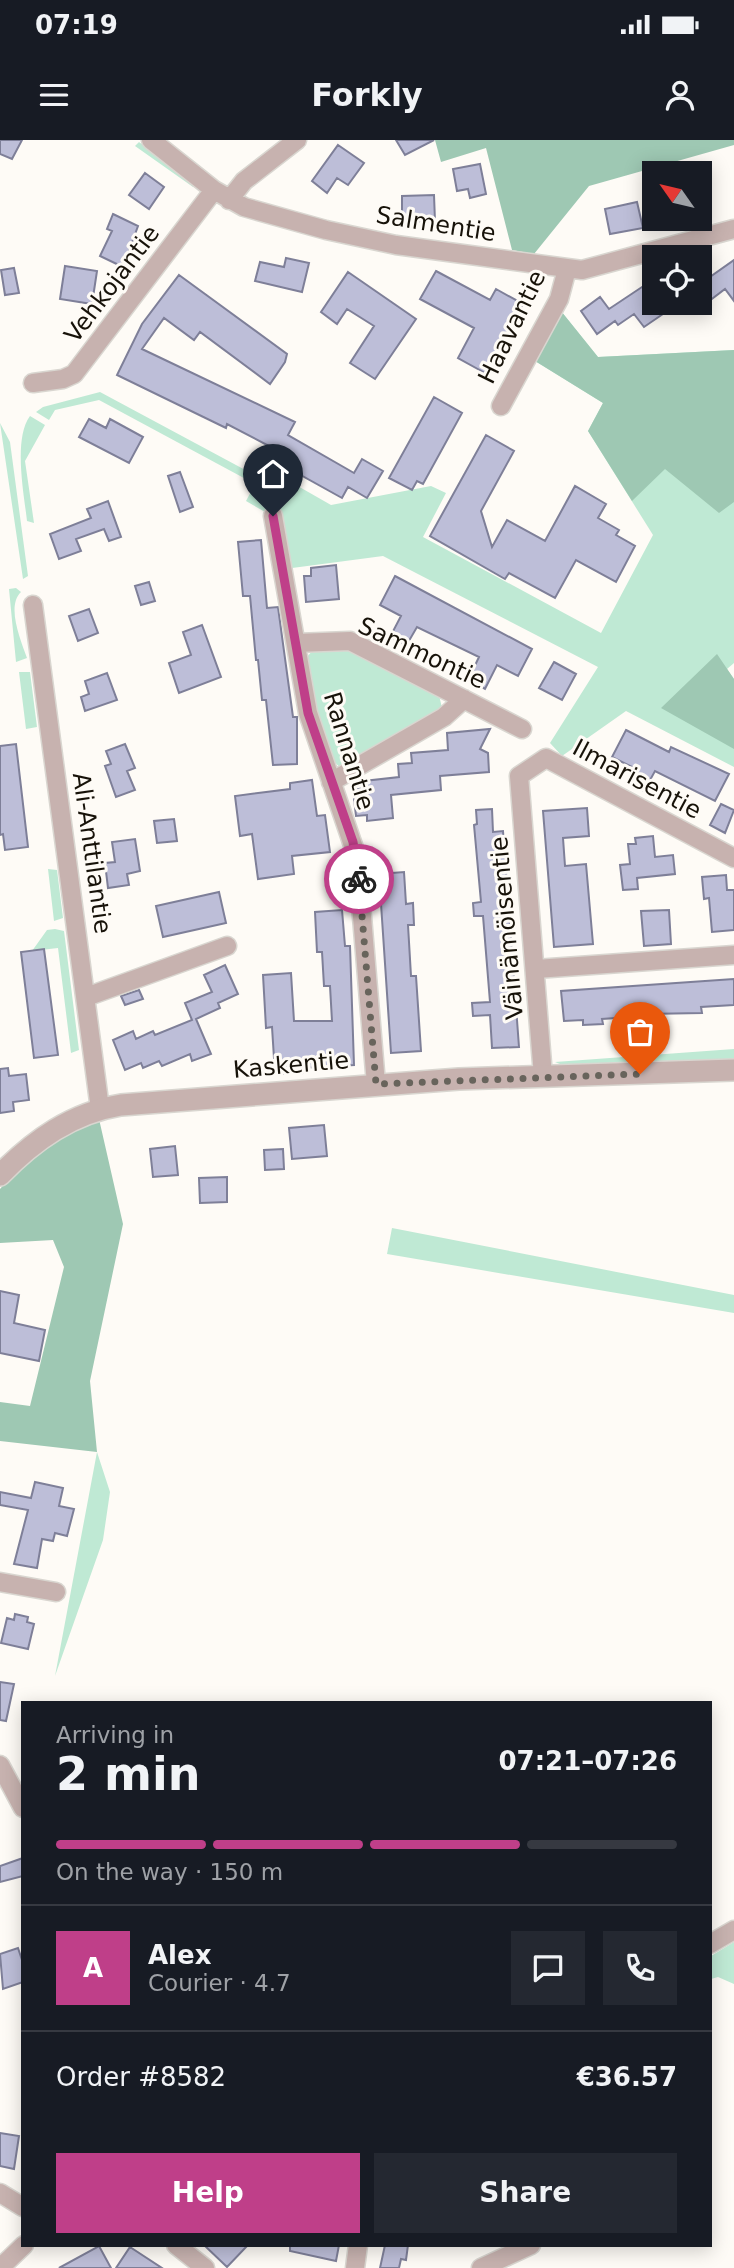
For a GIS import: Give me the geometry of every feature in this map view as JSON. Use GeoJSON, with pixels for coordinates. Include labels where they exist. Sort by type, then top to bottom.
{"type":"FeatureCollection","features":[{"type":"Feature","properties":{"kind":"street","name":"Salmentie"},"geometry":{"type":"LineString","coordinates":[[151,140],[222,195],[326,230],[396,245],[567,269],[594,268],[734,229]]}},
{"type":"Feature","properties":{"kind":"street","name":"Vehkojantie"},"geometry":{"type":"LineString","coordinates":[[33,383],[63,379],[75,374],[222,195],[297,140]]}},
{"type":"Feature","properties":{"kind":"street","name":"Haavantie"},"geometry":{"type":"LineString","coordinates":[[501,406],[559,299],[567,269]]}},
{"type":"Feature","properties":{"kind":"street","name":"Rannantie"},"geometry":{"type":"LineString","coordinates":[[273,516],[314,737],[357,857],[376,1084]]}},
{"type":"Feature","properties":{"kind":"street","name":"Ali-Anttilantie"},"geometry":{"type":"LineString","coordinates":[[33,605],[100,1109]]}},
{"type":"Feature","properties":{"kind":"street","name":"Sammontie"},"geometry":{"type":"LineString","coordinates":[[296,643],[350,640],[522,729]]}},
{"type":"Feature","properties":{"kind":"street"},"geometry":{"type":"LineString","coordinates":[[331,782],[444,718],[464,699]]}},
{"type":"Feature","properties":{"kind":"street","name":"Ilmarisentie"},"geometry":{"type":"LineString","coordinates":[[519,776],[546,758],[734,858]]}},
{"type":"Feature","properties":{"kind":"street","name":"Väinämöisentie"},"geometry":{"type":"LineString","coordinates":[[519,776],[543,1076]]}},
{"type":"Feature","properties":{"kind":"street"},"geometry":{"type":"LineString","coordinates":[[86,997],[227,946]]}},
{"type":"Feature","properties":{"kind":"street"},"geometry":{"type":"LineString","coordinates":[[536,969],[734,955]]}},
{"type":"Feature","properties":{"kind":"street","name":"Kaskentie"},"geometry":{"type":"LineString","coordinates":[[0,1175],[35,1142],[69,1121],[100,1109],[376,1084],[734,1070]]}},
{"type":"Feature","properties":{"kind":"street"},"geometry":{"type":"LineString","coordinates":[[0,1582],[56,1592]]}},
{"type":"Feature","properties":{"kind":"street"},"geometry":{"type":"LineString","coordinates":[[0,1765],[21,1804]]}},
{"type":"Feature","properties":{"kind":"street"},"geometry":{"type":"LineString","coordinates":[[712,1943],[734,1930]]}},
{"type":"Feature","properties":{"kind":"street"},"geometry":{"type":"LineString","coordinates":[[0,2193],[21,2206]]}},
{"type":"Feature","properties":{"kind":"street"},"geometry":{"type":"LineString","coordinates":[[0,2268],[22,2247]]}},
{"type":"Feature","properties":{"kind":"street"},"geometry":{"type":"LineString","coordinates":[[179,2247],[205,2268]]}},
{"type":"Feature","properties":{"kind":"street"},"geometry":{"type":"LineString","coordinates":[[355,2268],[358,2247]]}},
{"type":"Feature","properties":{"kind":"street"},"geometry":{"type":"LineString","coordinates":[[481,2268],[527,2247]]}},
{"type":"Feature","properties":{"kind":"green space"},"geometry":{"type":"Polygon","coordinates":[[[435,140],[734,140],[734,145],[677,161],[642,161],[642,171],[589,186],[534,254],[512,250],[486,148],[441,162],[435,140]]]}},
{"type":"Feature","properties":{"kind":"green space"},"geometry":{"type":"Polygon","coordinates":[[[139,142],[192,182],[193,187],[135,146],[139,142]]]}},
{"type":"Feature","properties":{"kind":"green space"},"geometry":{"type":"Polygon","coordinates":[[[561,311],[598,357],[734,350],[734,663],[727,669],[734,679],[734,767],[626,711],[562,756],[550,743],[598,667],[383,556],[277,570],[275,559],[272,559],[265,512],[246,501],[255,484],[99,400],[55,410],[49,420],[36,412],[43,407],[100,392],[260,478],[268,469],[331,505],[431,486],[446,493],[423,537],[601,633],[653,535],[588,431],[603,403],[535,361],[561,311]]]}},
{"type":"Feature","properties":{"kind":"green space"},"geometry":{"type":"Polygon","coordinates":[[[561,311],[598,357],[734,350],[734,502],[719,513],[665,469],[632,501],[588,431],[603,403],[535,361],[561,311]]]}},
{"type":"Feature","properties":{"kind":"green space"},"geometry":{"type":"Polygon","coordinates":[[[30,416],[45,425],[25,461],[34,523],[27,521],[21,467],[22,438],[30,416]]]}},
{"type":"Feature","properties":{"kind":"green space"},"geometry":{"type":"Polygon","coordinates":[[[0,423],[10,442],[28,576],[23,579],[0,423]]]}},
{"type":"Feature","properties":{"kind":"green space"},"geometry":{"type":"Polygon","coordinates":[[[16,588],[21,592],[15,606],[16,624],[27,658],[16,662],[9,589],[16,588]]]}},
{"type":"Feature","properties":{"kind":"green space"},"geometry":{"type":"Polygon","coordinates":[[[342,646],[439,695],[442,708],[341,768],[324,746],[319,732],[307,657],[313,650],[342,646]]]}},
{"type":"Feature","properties":{"kind":"green space"},"geometry":{"type":"Polygon","coordinates":[[[717,654],[734,679],[734,749],[661,708],[717,654]]]}},
{"type":"Feature","properties":{"kind":"green space"},"geometry":{"type":"Polygon","coordinates":[[[19,672],[30,672],[37,727],[26,729],[19,672]]]}},
{"type":"Feature","properties":{"kind":"green space"},"geometry":{"type":"Polygon","coordinates":[[[48,869],[57,870],[63,918],[54,921],[48,869]]]}},
{"type":"Feature","properties":{"kind":"green space"},"geometry":{"type":"Polygon","coordinates":[[[47,930],[64,931],[79,1050],[71,1053],[58,948],[32,951],[47,930]]]}},
{"type":"Feature","properties":{"kind":"green space"},"geometry":{"type":"Polygon","coordinates":[[[734,1049],[734,1060],[565,1066],[555,1062],[734,1049]]]}},
{"type":"Feature","properties":{"kind":"green space"},"geometry":{"type":"Polygon","coordinates":[[[99,1119],[123,1224],[90,1381],[97,1452],[0,1441],[0,1402],[30,1406],[64,1267],[53,1240],[0,1243],[0,1189],[32,1153],[99,1119]]]}},
{"type":"Feature","properties":{"kind":"green space"},"geometry":{"type":"Polygon","coordinates":[[[392,1228],[734,1295],[734,1313],[387,1254],[392,1228]]]}},
{"type":"Feature","properties":{"kind":"green space"},"geometry":{"type":"Polygon","coordinates":[[[97,1452],[110,1492],[103,1540],[55,1676],[97,1452]]]}},
{"type":"Feature","properties":{"kind":"green space"},"geometry":{"type":"Polygon","coordinates":[[[734,1942],[734,1984],[718,1977],[712,1979],[712,1955],[734,1942]]]}},
{"type":"Feature","properties":{"kind":"building"},"geometry":{"type":"Polygon","coordinates":[[[0,140],[22,140],[12,159],[0,154],[0,140]]]}},
{"type":"Feature","properties":{"kind":"building"},"geometry":{"type":"Polygon","coordinates":[[[396,140],[434,140],[405,155],[396,140]]]}},
{"type":"Feature","properties":{"kind":"building"},"geometry":{"type":"Polygon","coordinates":[[[338,145],[364,163],[348,185],[337,178],[327,193],[312,181],[338,145]]]}},
{"type":"Feature","properties":{"kind":"building"},"geometry":{"type":"Polygon","coordinates":[[[480,164],[486,194],[470,198],[468,189],[457,191],[453,169],[480,164]]]}},
{"type":"Feature","properties":{"kind":"building"},"geometry":{"type":"Polygon","coordinates":[[[145,173],[164,187],[149,209],[129,195],[145,173]]]}},
{"type":"Feature","properties":{"kind":"building"},"geometry":{"type":"Polygon","coordinates":[[[434,195],[435,221],[402,222],[402,196],[434,195]]]}},
{"type":"Feature","properties":{"kind":"building"},"geometry":{"type":"Polygon","coordinates":[[[637,202],[642,228],[610,234],[605,209],[637,202]]]}},
{"type":"Feature","properties":{"kind":"building"},"geometry":{"type":"Polygon","coordinates":[[[113,214],[138,226],[123,267],[100,256],[112,231],[107,229],[113,214]]]}},
{"type":"Feature","properties":{"kind":"building"},"geometry":{"type":"Polygon","coordinates":[[[286,258],[309,263],[302,292],[255,281],[260,262],[284,267],[286,258]]]}},
{"type":"Feature","properties":{"kind":"building"},"geometry":{"type":"Polygon","coordinates":[[[734,260],[734,301],[725,289],[712,299],[712,276],[734,260]]]}},
{"type":"Feature","properties":{"kind":"building"},"geometry":{"type":"Polygon","coordinates":[[[65,266],[97,271],[92,304],[60,299],[65,266]]]}},
{"type":"Feature","properties":{"kind":"building"},"geometry":{"type":"Polygon","coordinates":[[[14,268],[19,293],[5,295],[1,270],[14,268]]]}},
{"type":"Feature","properties":{"kind":"building"},"geometry":{"type":"Polygon","coordinates":[[[436,271],[490,300],[496,289],[523,304],[485,373],[458,358],[474,328],[420,299],[436,271]]]}},
{"type":"Feature","properties":{"kind":"building"},"geometry":{"type":"Polygon","coordinates":[[[348,272],[416,319],[375,379],[350,363],[374,326],[347,309],[337,324],[321,312],[348,272]]]}},
{"type":"Feature","properties":{"kind":"building"},"geometry":{"type":"Polygon","coordinates":[[[179,275],[287,354],[285,362],[270,384],[200,332],[194,340],[164,318],[142,349],[295,422],[288,435],[354,473],[362,459],[383,471],[367,498],[348,487],[342,498],[281,464],[286,455],[227,424],[226,428],[117,375],[142,324],[179,275]]]}},
{"type":"Feature","properties":{"kind":"building"},"geometry":{"type":"Polygon","coordinates":[[[642,287],[642,315],[662,315],[644,327],[634,314],[618,325],[615,321],[597,334],[581,311],[600,297],[609,309],[642,287]]]}},
{"type":"Feature","properties":{"kind":"building"},"geometry":{"type":"Polygon","coordinates":[[[434,397],[462,413],[423,484],[417,481],[412,490],[389,478],[434,397]]]}},
{"type":"Feature","properties":{"kind":"building"},"geometry":{"type":"Polygon","coordinates":[[[89,419],[106,428],[110,419],[143,437],[129,463],[79,437],[89,419]]]}},
{"type":"Feature","properties":{"kind":"building"},"geometry":{"type":"Polygon","coordinates":[[[486,435],[514,451],[481,511],[492,547],[507,520],[545,541],[575,486],[606,504],[598,518],[619,530],[616,535],[635,546],[616,582],[576,560],[555,598],[509,573],[505,579],[430,536],[486,435]]]}},
{"type":"Feature","properties":{"kind":"building"},"geometry":{"type":"Polygon","coordinates":[[[180,472],[193,507],[180,512],[168,476],[180,472]]]}},
{"type":"Feature","properties":{"kind":"building"},"geometry":{"type":"Polygon","coordinates":[[[108,501],[121,537],[109,541],[104,529],[76,539],[81,551],[59,559],[50,534],[91,518],[87,509],[108,501]]]}},
{"type":"Feature","properties":{"kind":"building"},"geometry":{"type":"Polygon","coordinates":[[[261,540],[267,608],[278,607],[293,717],[297,717],[297,764],[273,765],[266,700],[262,700],[256,660],[250,596],[243,596],[238,542],[261,540]]]}},
{"type":"Feature","properties":{"kind":"building"},"geometry":{"type":"Polygon","coordinates":[[[336,565],[339,599],[306,602],[304,576],[311,576],[311,568],[336,565]]]}},
{"type":"Feature","properties":{"kind":"building"},"geometry":{"type":"Polygon","coordinates":[[[395,576],[532,649],[518,676],[497,665],[485,689],[468,680],[479,657],[417,627],[406,646],[390,637],[401,616],[380,605],[395,576]]]}},
{"type":"Feature","properties":{"kind":"building"},"geometry":{"type":"Polygon","coordinates":[[[149,582],[155,601],[141,605],[135,586],[149,582]]]}},
{"type":"Feature","properties":{"kind":"building"},"geometry":{"type":"Polygon","coordinates":[[[89,609],[98,633],[78,641],[69,616],[89,609]]]}},
{"type":"Feature","properties":{"kind":"building"},"geometry":{"type":"Polygon","coordinates":[[[202,625],[221,677],[179,693],[169,663],[191,655],[183,632],[202,625]]]}},
{"type":"Feature","properties":{"kind":"building"},"geometry":{"type":"Polygon","coordinates":[[[554,662],[576,674],[562,700],[539,688],[554,662]]]}},
{"type":"Feature","properties":{"kind":"building"},"geometry":{"type":"Polygon","coordinates":[[[107,673],[117,700],[85,711],[81,697],[89,694],[85,681],[107,673]]]}},
{"type":"Feature","properties":{"kind":"building"},"geometry":{"type":"Polygon","coordinates":[[[490,729],[480,749],[488,753],[489,772],[440,776],[441,790],[391,795],[393,818],[367,821],[367,815],[356,816],[353,790],[364,788],[364,781],[399,777],[398,764],[412,763],[411,753],[448,750],[447,733],[490,729]]]}},
{"type":"Feature","properties":{"kind":"building"},"geometry":{"type":"Polygon","coordinates":[[[626,730],[669,752],[671,747],[729,774],[715,801],[655,771],[644,791],[628,783],[636,769],[612,757],[626,730]]]}},
{"type":"Feature","properties":{"kind":"building"},"geometry":{"type":"Polygon","coordinates":[[[16,744],[28,847],[5,850],[3,834],[0,835],[0,746],[16,744]]]}},
{"type":"Feature","properties":{"kind":"building"},"geometry":{"type":"Polygon","coordinates":[[[125,744],[135,768],[127,771],[135,790],[116,797],[105,766],[111,764],[106,751],[125,744]]]}},
{"type":"Feature","properties":{"kind":"building"},"geometry":{"type":"Polygon","coordinates":[[[312,780],[317,816],[325,815],[330,852],[292,856],[294,874],[258,879],[252,834],[240,836],[235,796],[290,789],[290,783],[312,780]]]}},
{"type":"Feature","properties":{"kind":"building"},"geometry":{"type":"Polygon","coordinates":[[[721,804],[734,810],[725,833],[710,825],[721,804]]]}},
{"type":"Feature","properties":{"kind":"building"},"geometry":{"type":"Polygon","coordinates":[[[587,808],[589,836],[563,838],[565,866],[586,864],[593,944],[554,947],[543,811],[587,808]]]}},
{"type":"Feature","properties":{"kind":"building"},"geometry":{"type":"Polygon","coordinates":[[[492,809],[493,832],[503,831],[519,1047],[492,1048],[490,1015],[473,1016],[472,1003],[490,1002],[483,916],[474,916],[473,903],[481,902],[474,825],[477,824],[476,810],[492,809]]]}},
{"type":"Feature","properties":{"kind":"building"},"geometry":{"type":"Polygon","coordinates":[[[174,819],[177,841],[157,843],[154,821],[174,819]]]}},
{"type":"Feature","properties":{"kind":"building"},"geometry":{"type":"Polygon","coordinates":[[[653,836],[655,857],[673,855],[675,874],[637,878],[638,889],[623,890],[620,865],[630,864],[628,844],[636,844],[635,838],[653,836]]]}},
{"type":"Feature","properties":{"kind":"building"},"geometry":{"type":"Polygon","coordinates":[[[135,839],[140,871],[127,874],[129,885],[108,888],[105,863],[115,862],[112,842],[135,839]]]}},
{"type":"Feature","properties":{"kind":"building"},"geometry":{"type":"Polygon","coordinates":[[[404,872],[406,904],[413,903],[414,925],[408,925],[411,976],[416,976],[421,1051],[391,1053],[379,874],[404,872]]]}},
{"type":"Feature","properties":{"kind":"building"},"geometry":{"type":"Polygon","coordinates":[[[726,875],[727,890],[734,890],[734,930],[712,932],[709,898],[704,899],[702,877],[726,875]]]}},
{"type":"Feature","properties":{"kind":"building"},"geometry":{"type":"Polygon","coordinates":[[[219,892],[226,923],[163,937],[156,906],[219,892]]]}},
{"type":"Feature","properties":{"kind":"building"},"geometry":{"type":"Polygon","coordinates":[[[342,910],[345,946],[350,946],[354,1065],[302,1068],[303,1073],[275,1074],[272,1027],[266,1028],[263,975],[291,973],[294,1021],[332,1021],[330,986],[324,986],[322,952],[317,952],[315,912],[342,910]]]}},
{"type":"Feature","properties":{"kind":"building"},"geometry":{"type":"Polygon","coordinates":[[[669,910],[671,944],[644,946],[641,911],[669,910]]]}},
{"type":"Feature","properties":{"kind":"building"},"geometry":{"type":"Polygon","coordinates":[[[44,949],[58,1055],[34,1058],[21,952],[44,949]]]}},
{"type":"Feature","properties":{"kind":"building"},"geometry":{"type":"Polygon","coordinates":[[[225,965],[238,994],[218,1003],[220,1008],[196,1019],[211,1054],[192,1061],[190,1054],[162,1066],[159,1061],[143,1068],[141,1063],[125,1070],[113,1040],[133,1031],[136,1039],[153,1031],[155,1035],[192,1020],[185,1003],[212,992],[204,975],[225,965]]]}},
{"type":"Feature","properties":{"kind":"building"},"geometry":{"type":"Polygon","coordinates":[[[734,979],[734,1005],[701,1007],[702,1013],[645,1014],[602,1019],[603,1024],[583,1025],[583,1020],[564,1021],[561,991],[734,979]]]}},
{"type":"Feature","properties":{"kind":"building"},"geometry":{"type":"Polygon","coordinates":[[[139,990],[143,999],[125,1005],[121,996],[139,990]]]}},
{"type":"Feature","properties":{"kind":"building"},"geometry":{"type":"Polygon","coordinates":[[[8,1068],[9,1076],[26,1074],[29,1100],[13,1102],[14,1111],[0,1113],[0,1069],[8,1068]]]}},
{"type":"Feature","properties":{"kind":"building"},"geometry":{"type":"Polygon","coordinates":[[[324,1125],[327,1156],[292,1159],[289,1128],[324,1125]]]}},
{"type":"Feature","properties":{"kind":"building"},"geometry":{"type":"Polygon","coordinates":[[[175,1146],[178,1175],[153,1177],[150,1149],[175,1146]]]}},
{"type":"Feature","properties":{"kind":"building"},"geometry":{"type":"Polygon","coordinates":[[[283,1149],[284,1169],[265,1170],[264,1150],[283,1149]]]}},
{"type":"Feature","properties":{"kind":"building"},"geometry":{"type":"Polygon","coordinates":[[[227,1177],[227,1202],[200,1203],[199,1178],[227,1177]]]}},
{"type":"Feature","properties":{"kind":"building"},"geometry":{"type":"Polygon","coordinates":[[[0,1291],[19,1295],[14,1323],[45,1330],[39,1361],[0,1353],[0,1291]]]}},
{"type":"Feature","properties":{"kind":"building"},"geometry":{"type":"Polygon","coordinates":[[[35,1482],[63,1488],[59,1506],[74,1509],[67,1536],[55,1533],[53,1541],[42,1539],[37,1568],[14,1564],[28,1510],[0,1505],[0,1492],[31,1498],[35,1482]]]}},
{"type":"Feature","properties":{"kind":"building"},"geometry":{"type":"Polygon","coordinates":[[[15,1614],[28,1617],[27,1622],[34,1624],[28,1649],[1,1643],[7,1618],[14,1620],[15,1614]]]}},
{"type":"Feature","properties":{"kind":"building"},"geometry":{"type":"Polygon","coordinates":[[[0,1682],[14,1684],[6,1721],[0,1720],[0,1682]]]}},
{"type":"Feature","properties":{"kind":"building"},"geometry":{"type":"Polygon","coordinates":[[[21,1859],[21,1877],[0,1882],[0,1866],[21,1859]]]}},
{"type":"Feature","properties":{"kind":"building"},"geometry":{"type":"Polygon","coordinates":[[[18,1948],[21,1957],[21,1983],[3,1989],[0,1954],[18,1948]]]}},
{"type":"Feature","properties":{"kind":"building"},"geometry":{"type":"Polygon","coordinates":[[[0,2133],[19,2136],[14,2169],[0,2166],[0,2133]]]}},
{"type":"Feature","properties":{"kind":"building"},"geometry":{"type":"Polygon","coordinates":[[[100,2247],[111,2268],[59,2268],[100,2247]]]}},
{"type":"Feature","properties":{"kind":"building"},"geometry":{"type":"Polygon","coordinates":[[[130,2247],[162,2268],[116,2268],[130,2247]]]}},
{"type":"Feature","properties":{"kind":"building"},"geometry":{"type":"Polygon","coordinates":[[[206,2247],[246,2247],[227,2267],[206,2247]]]}},
{"type":"Feature","properties":{"kind":"building"},"geometry":{"type":"Polygon","coordinates":[[[290,2247],[339,2247],[336,2261],[290,2251],[290,2247]]]}},
{"type":"Feature","properties":{"kind":"building"},"geometry":{"type":"Polygon","coordinates":[[[385,2247],[408,2247],[406,2260],[401,2259],[399,2268],[380,2268],[385,2247]]]}},
{"type":"Feature","properties":{"kind":"way so far"},"geometry":{"type":"LineString","coordinates":[[359,879],[376,1084],[640,1074]]}},
{"type":"Feature","properties":{"kind":"route"},"geometry":{"type":"LineString","coordinates":[[273,516],[308,713],[314,737],[353,842],[359,879]]}}]}
